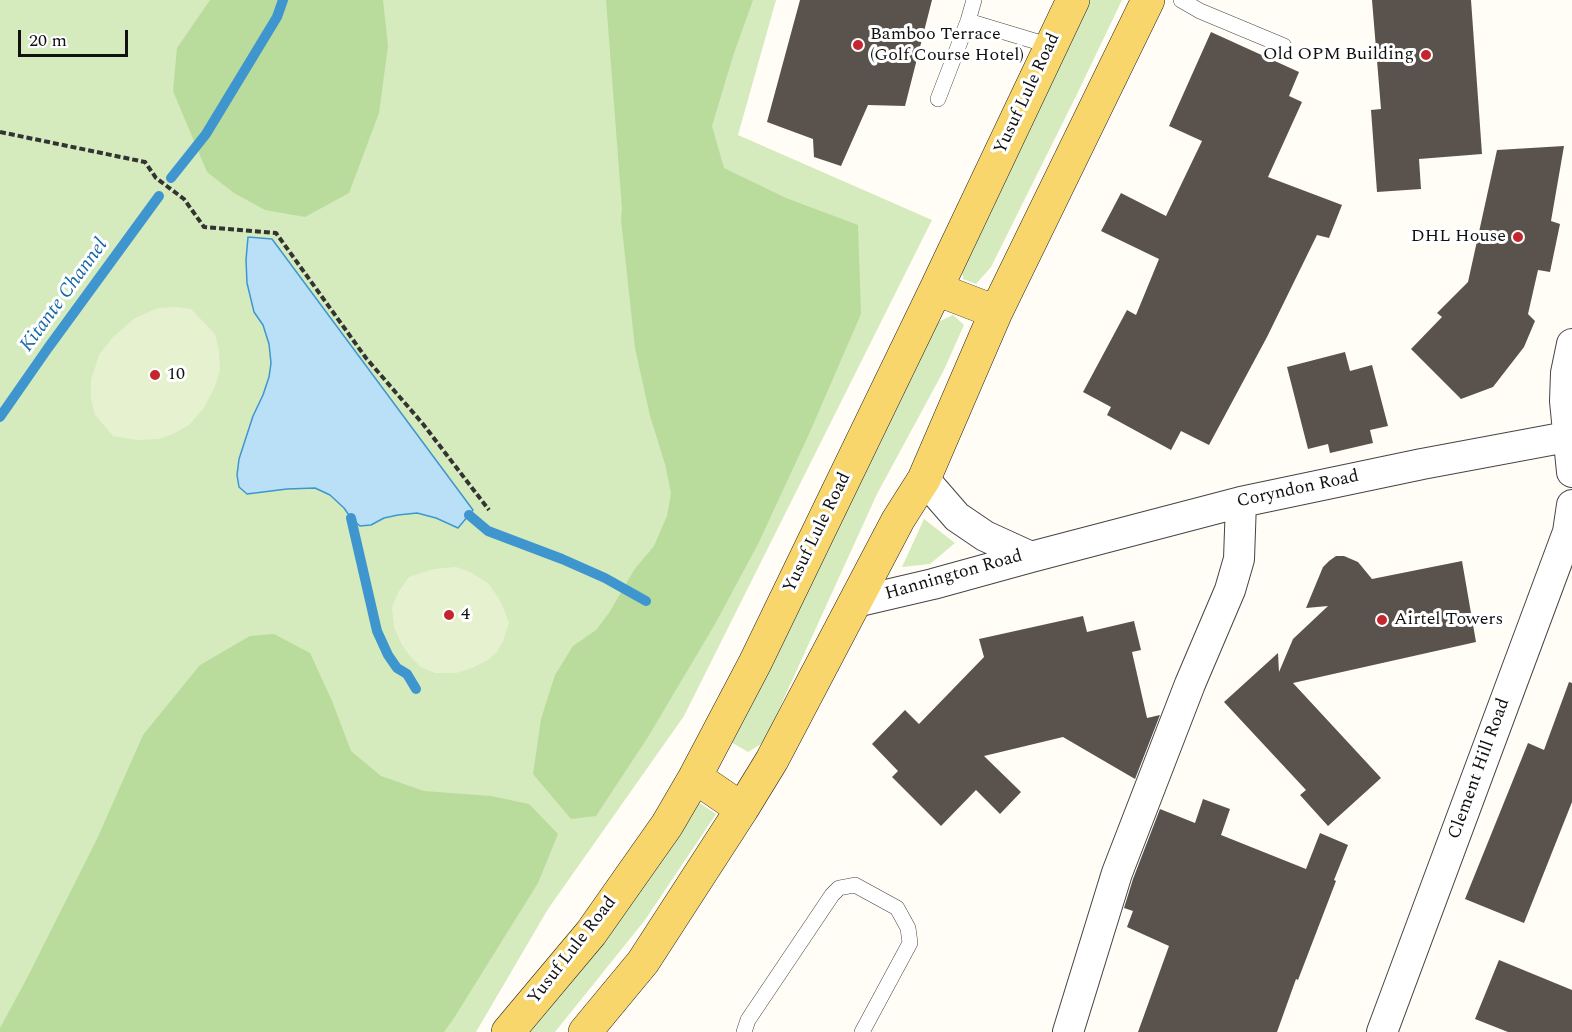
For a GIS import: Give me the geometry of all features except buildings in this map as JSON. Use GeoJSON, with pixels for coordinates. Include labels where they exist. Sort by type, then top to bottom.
{"type":"FeatureCollection","features":[{"type":"Feature","properties":{"kind":"main road","name":"Yusuf Lule Road"},"geometry":{"type":"LineString","coordinates":[[508,1032],[591,933],[667,825],[695,777],[755,663],[1073,0]]}},
{"type":"Feature","properties":{"kind":"main road"},"geometry":{"type":"LineString","coordinates":[[585,1032],[643,962],[772,760],[898,520],[924,479],[996,312],[1148,0]]}},
{"type":"Feature","properties":{"kind":"main road"},"geometry":{"type":"LineString","coordinates":[[936,289],[996,312]]}},
{"type":"Feature","properties":{"kind":"main road"},"geometry":{"type":"LineString","coordinates":[[695,777],[742,809]]}},
{"type":"Feature","properties":{"kind":"street"},"geometry":{"type":"LineString","coordinates":[[1572,344],[1566,373],[1565,401],[1572,472]]}},
{"type":"Feature","properties":{"kind":"street","name":"Coryndon Road"},"geometry":{"type":"LineString","coordinates":[[1031,557],[1241,502],[1570,436]]}},
{"type":"Feature","properties":{"kind":"street","name":"Hannington Road"},"geometry":{"type":"LineString","coordinates":[[924,479],[957,517],[985,536],[1031,557]]}},
{"type":"Feature","properties":{"kind":"street"},"geometry":{"type":"LineString","coordinates":[[1068,1032],[1116,873],[1230,590],[1239,559],[1241,502]]}},
{"type":"Feature","properties":{"kind":"street","name":"Clement Hill Road"},"geometry":{"type":"LineString","coordinates":[[1384,1031],[1568,532],[1572,505]]}},
{"type":"Feature","properties":{"kind":"street","name":"Hannington Road"},"geometry":{"type":"LineString","coordinates":[[856,602],[1031,557]]}},
{"type":"Feature","properties":{"kind":"lane"},"geometry":{"type":"LineString","coordinates":[[938,99],[974,0]]}},
{"type":"Feature","properties":{"kind":"lane"},"geometry":{"type":"LineString","coordinates":[[1181,0],[1200,11],[1284,46]]}},
{"type":"Feature","properties":{"kind":"lane"},"geometry":{"type":"LineString","coordinates":[[968,21],[1051,46]]}},
{"type":"Feature","properties":{"kind":"lane"},"geometry":{"type":"LineString","coordinates":[[744,1032],[748,1020],[832,895],[839,888],[855,885],[897,908],[908,927],[910,943],[864,1031]]}},
{"type":"Feature","properties":{"kind":"path"},"geometry":{"type":"LineString","coordinates":[[0,132],[145,162],[156,178],[184,200],[204,227],[276,233],[366,358],[423,424],[489,510]]}},
{"type":"Feature","properties":{"kind":"green space"},"geometry":{"type":"Polygon","coordinates":[[[0,0],[776,0],[738,135],[932,220],[684,716],[548,909],[476,1032],[0,1032],[0,0]]]}},
{"type":"Feature","properties":{"kind":"green space"},"geometry":{"type":"Polygon","coordinates":[[[210,0],[383,0],[388,46],[379,113],[349,193],[305,217],[265,210],[234,193],[207,172],[173,91],[177,48],[210,0]]]}},
{"type":"Feature","properties":{"kind":"green space"},"geometry":{"type":"Polygon","coordinates":[[[606,0],[753,0],[712,126],[724,168],[786,198],[858,225],[861,314],[758,544],[715,624],[648,737],[596,816],[571,819],[533,774],[541,719],[555,675],[573,646],[596,630],[609,613],[634,570],[654,546],[667,516],[671,493],[665,464],[650,416],[635,348],[621,219],[606,0]]]}},
{"type":"Feature","properties":{"kind":"green space"},"geometry":{"type":"Polygon","coordinates":[[[1090,0],[1122,0],[991,267],[976,284],[963,279],[962,269],[1009,163],[1090,0]]]}},
{"type":"Feature","properties":{"kind":"green space","name":"10"},"geometry":{"type":"Polygon","coordinates":[[[158,308],[191,309],[215,334],[220,370],[215,386],[204,408],[189,425],[173,434],[159,439],[137,440],[113,436],[95,415],[91,399],[91,380],[99,355],[113,337],[135,318],[158,308]]]}},
{"type":"Feature","properties":{"kind":"green space"},"geometry":{"type":"Polygon","coordinates":[[[953,315],[964,325],[943,372],[877,494],[764,742],[748,752],[731,742],[938,322],[953,315]]]}},
{"type":"Feature","properties":{"kind":"green space"},"geometry":{"type":"Polygon","coordinates":[[[924,519],[955,543],[930,564],[902,567],[924,519]]]}},
{"type":"Feature","properties":{"kind":"green space","name":"4"},"geometry":{"type":"Polygon","coordinates":[[[456,567],[472,573],[489,584],[501,602],[509,623],[497,652],[488,660],[456,673],[435,673],[421,667],[402,645],[394,627],[392,607],[409,577],[434,569],[456,567]]]}},
{"type":"Feature","properties":{"kind":"green space"},"geometry":{"type":"Polygon","coordinates":[[[274,634],[310,653],[351,751],[381,776],[424,791],[491,796],[529,804],[558,834],[538,883],[454,1018],[444,1032],[0,1032],[97,839],[143,735],[200,665],[250,636],[274,634]]]}},
{"type":"Feature","properties":{"kind":"green space"},"geometry":{"type":"Polygon","coordinates":[[[698,802],[716,814],[645,920],[555,1032],[525,1032],[698,802]]]}},
{"type":"Feature","properties":{"kind":"water"},"geometry":{"type":"Polygon","coordinates":[[[248,237],[272,239],[473,510],[458,528],[436,518],[417,513],[384,518],[371,525],[360,526],[330,495],[315,488],[247,494],[239,487],[237,475],[239,459],[269,377],[271,363],[269,344],[263,325],[254,312],[247,283],[248,237]]]}},
{"type":"Feature","properties":{"kind":"waterway","name":"Kitante Channel"},"geometry":{"type":"LineString","coordinates":[[171,178],[206,134],[277,17],[283,0]]}},
{"type":"Feature","properties":{"kind":"waterway","name":"Kitante Channel"},"geometry":{"type":"LineString","coordinates":[[0,417],[159,196]]}},
{"type":"Feature","properties":{"kind":"waterway"},"geometry":{"type":"LineString","coordinates":[[469,515],[488,531],[605,578],[646,601]]}},
{"type":"Feature","properties":{"kind":"waterway"},"geometry":{"type":"LineString","coordinates":[[351,518],[377,631],[388,655],[397,668],[407,674],[416,689]]}},
{"type":"Feature","properties":{"kind":"place","name":"Bamboo Terrace (Golf Course Hotel)"},"geometry":{"type":"Point","coordinates":[858,45]}},
{"type":"Feature","properties":{"kind":"place","name":"Old OPM Building"},"geometry":{"type":"Point","coordinates":[1426,55]}},
{"type":"Feature","properties":{"kind":"place","name":"DHL House"},"geometry":{"type":"Point","coordinates":[1518,237]}},
{"type":"Feature","properties":{"kind":"place","name":"10"},"geometry":{"type":"Point","coordinates":[155,375]}},
{"type":"Feature","properties":{"kind":"place","name":"4"},"geometry":{"type":"Point","coordinates":[449,615]}},
{"type":"Feature","properties":{"kind":"place","name":"Airtel Towers"},"geometry":{"type":"Point","coordinates":[1382,620]}}]}
